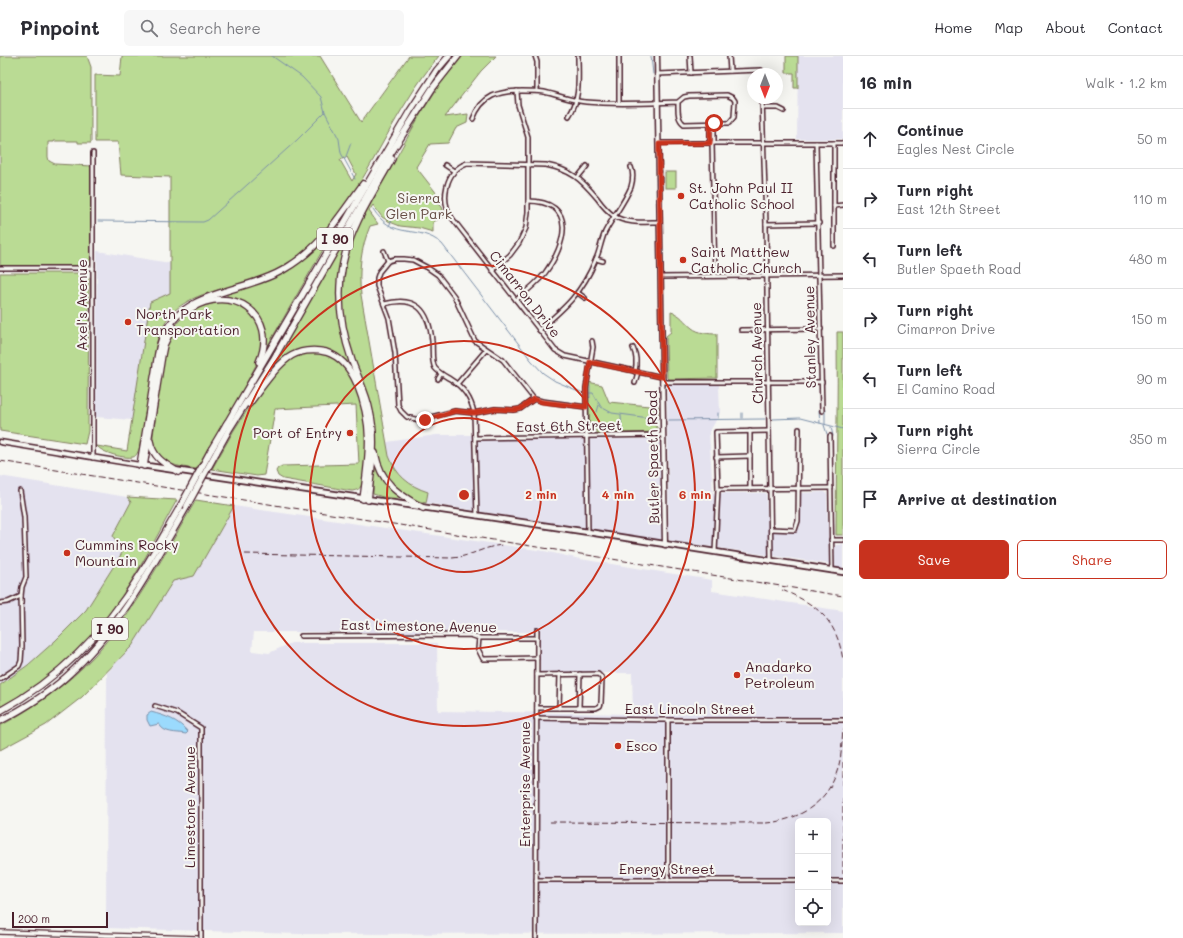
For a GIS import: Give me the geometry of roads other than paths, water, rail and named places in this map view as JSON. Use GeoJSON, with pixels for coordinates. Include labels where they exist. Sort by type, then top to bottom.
{"type":"FeatureCollection","features":[{"type":"Feature","properties":{"kind":"highway","name":"I 90"},"geometry":{"type":"LineString","coordinates":[[0,722],[48,691],[70,673],[103,639],[145,579],[188,506],[228,426],[373,174],[410,111],[437,70],[449,56]]}},
{"type":"Feature","properties":{"kind":"highway","name":"I 90"},"geometry":{"type":"LineString","coordinates":[[228,426],[272,360],[391,153],[432,89],[458,56]]}},
{"type":"Feature","properties":{"kind":"highway","name":"I 90"},"geometry":{"type":"LineString","coordinates":[[366,499],[373,447],[373,425],[370,411],[341,322],[339,300],[342,269],[353,231],[421,106]]}},
{"type":"Feature","properties":{"kind":"highway","name":"I 90"},"geometry":{"type":"LineString","coordinates":[[142,466],[160,344],[163,335],[173,320],[185,308],[194,302],[269,277],[296,262],[308,253],[334,225],[363,184],[373,174]]}},
{"type":"Feature","properties":{"kind":"highway","name":"I 90"},"geometry":{"type":"LineString","coordinates":[[150,437],[164,345],[172,327],[186,312],[195,306],[213,300],[233,301],[244,305],[258,318],[262,326],[264,337],[263,348],[258,365],[228,426]]}},
{"type":"Feature","properties":{"kind":"highway"},"geometry":{"type":"LineString","coordinates":[[228,426],[277,368],[290,357],[310,350],[332,354],[349,368],[355,379],[365,407],[369,432],[366,499]]}},
{"type":"Feature","properties":{"kind":"highway"},"geometry":{"type":"LineString","coordinates":[[142,466],[150,437]]}},
{"type":"Feature","properties":{"kind":"highway"},"geometry":{"type":"LineString","coordinates":[[150,437],[154,454],[160,461],[178,472]]}},
{"type":"Feature","properties":{"kind":"highway","name":"I 90"},"geometry":{"type":"LineString","coordinates":[[373,447],[376,463],[389,486],[399,494],[423,508]]}},
{"type":"Feature","properties":{"kind":"highway","name":"I 90"},"geometry":{"type":"LineString","coordinates":[[0,711],[37,689],[59,672],[88,644],[116,610],[140,575],[214,452]]}},
{"type":"Feature","properties":{"kind":"main road","name":"Butler Spaeth Road"},"geometry":{"type":"LineString","coordinates":[[657,56],[665,545]]}},
{"type":"Feature","properties":{"kind":"main road"},"geometry":{"type":"LineString","coordinates":[[0,442],[178,472],[588,532],[843,572]]}},
{"type":"Feature","properties":{"kind":"street"},"geometry":{"type":"LineString","coordinates":[[535,56],[537,62],[537,91]]}},
{"type":"Feature","properties":{"kind":"street"},"geometry":{"type":"LineString","coordinates":[[569,116],[574,110],[578,91],[578,56]]}},
{"type":"Feature","properties":{"kind":"street"},"geometry":{"type":"LineString","coordinates":[[619,56],[619,102]]}},
{"type":"Feature","properties":{"kind":"street"},"geometry":{"type":"LineString","coordinates":[[690,56],[691,73]]}},
{"type":"Feature","properties":{"kind":"street"},"geometry":{"type":"LineString","coordinates":[[729,56],[730,71]]}},
{"type":"Feature","properties":{"kind":"street"},"geometry":{"type":"LineString","coordinates":[[657,74],[747,72]]}},
{"type":"Feature","properties":{"kind":"street"},"geometry":{"type":"LineString","coordinates":[[473,119],[476,111],[488,98],[505,91],[537,91],[576,101],[592,102],[678,102],[684,97],[689,96],[730,95],[735,101],[734,117],[729,123],[684,124],[680,122],[678,102]]}},
{"type":"Feature","properties":{"kind":"street"},"geometry":{"type":"LineString","coordinates":[[492,270],[510,255],[519,243],[526,228],[528,212],[528,137],[518,105],[517,91]]}},
{"type":"Feature","properties":{"kind":"street","name":"Church Avenue"},"geometry":{"type":"LineString","coordinates":[[763,104],[770,430],[771,561]]}},
{"type":"Feature","properties":{"kind":"street"},"geometry":{"type":"LineString","coordinates":[[763,108],[778,108],[784,111]]}},
{"type":"Feature","properties":{"kind":"street"},"geometry":{"type":"LineString","coordinates":[[712,123],[715,276]]}},
{"type":"Feature","properties":{"kind":"street","name":"Stanley Avenue"},"geometry":{"type":"LineString","coordinates":[[816,143],[819,223],[822,411]]}},
{"type":"Feature","properties":{"kind":"street"},"geometry":{"type":"LineString","coordinates":[[834,143],[834,246]]}},
{"type":"Feature","properties":{"kind":"street"},"geometry":{"type":"LineString","coordinates":[[659,144],[843,143]]}},
{"type":"Feature","properties":{"kind":"street","name":"Axel's Avenue"},"geometry":{"type":"LineString","coordinates":[[93,153],[93,458]]}},
{"type":"Feature","properties":{"kind":"street"},"geometry":{"type":"LineString","coordinates":[[445,165],[454,172],[460,166],[467,163],[528,164],[559,167],[578,177],[606,209],[615,216],[630,221],[660,222]]}},
{"type":"Feature","properties":{"kind":"street"},"geometry":{"type":"LineString","coordinates":[[578,177],[587,166]]}},
{"type":"Feature","properties":{"kind":"street"},"geometry":{"type":"LineString","coordinates":[[539,330],[565,308],[578,293],[596,258],[605,233],[632,187],[633,176],[631,167]]}},
{"type":"Feature","properties":{"kind":"street","name":"Cimarron Drive"},"geometry":{"type":"LineString","coordinates":[[454,172],[450,177],[446,197],[448,211],[555,350],[565,356],[662,377]]}},
{"type":"Feature","properties":{"kind":"street"},"geometry":{"type":"LineString","coordinates":[[516,300],[534,285],[545,273],[555,258],[562,239],[564,228],[562,218],[555,208],[545,202],[528,201]]}},
{"type":"Feature","properties":{"kind":"street"},"geometry":{"type":"LineString","coordinates":[[834,206],[843,205]]}},
{"type":"Feature","properties":{"kind":"street"},"geometry":{"type":"LineString","coordinates":[[766,224],[819,223]]}},
{"type":"Feature","properties":{"kind":"street"},"geometry":{"type":"LineString","coordinates":[[384,251],[388,261]]}},
{"type":"Feature","properties":{"kind":"street"},"geometry":{"type":"LineString","coordinates":[[596,258],[603,261]]}},
{"type":"Feature","properties":{"kind":"street"},"geometry":{"type":"LineString","coordinates":[[534,399],[520,409],[495,409],[474,413],[450,412],[419,420],[407,417],[401,412],[396,399],[395,353],[388,318],[377,286],[379,272],[388,261],[395,259],[413,260],[438,275],[454,296],[475,341],[486,350],[503,360],[534,399],[542,402],[586,407]]}},
{"type":"Feature","properties":{"kind":"street"},"geometry":{"type":"LineString","coordinates":[[0,268],[93,268]]}},
{"type":"Feature","properties":{"kind":"street"},"geometry":{"type":"LineString","coordinates":[[661,277],[843,275]]}},
{"type":"Feature","properties":{"kind":"street"},"geometry":{"type":"LineString","coordinates":[[578,293],[585,298]]}},
{"type":"Feature","properties":{"kind":"street"},"geometry":{"type":"LineString","coordinates":[[384,304],[395,301],[410,302],[418,306],[425,313],[429,321],[433,363],[441,374],[457,384],[470,398],[474,413],[476,438],[477,516]]}},
{"type":"Feature","properties":{"kind":"street"},"geometry":{"type":"LineString","coordinates":[[741,330],[821,329]]}},
{"type":"Feature","properties":{"kind":"street"},"geometry":{"type":"LineString","coordinates":[[588,532],[586,388],[593,347],[592,341]]}},
{"type":"Feature","properties":{"kind":"street"},"geometry":{"type":"LineString","coordinates":[[633,348],[636,354],[635,383]]}},
{"type":"Feature","properties":{"kind":"street"},"geometry":{"type":"LineString","coordinates":[[457,384],[486,350]]}},
{"type":"Feature","properties":{"kind":"street"},"geometry":{"type":"LineString","coordinates":[[438,379],[441,374]]}},
{"type":"Feature","properties":{"kind":"street"},"geometry":{"type":"LineString","coordinates":[[662,382],[822,382]]}},
{"type":"Feature","properties":{"kind":"street"},"geometry":{"type":"LineString","coordinates":[[715,552],[718,489],[716,432],[770,430]]}},
{"type":"Feature","properties":{"kind":"street"},"geometry":{"type":"LineString","coordinates":[[771,529],[795,530],[798,521],[799,430]]}},
{"type":"Feature","properties":{"kind":"street"},"geometry":{"type":"LineString","coordinates":[[750,431],[750,489]]}},
{"type":"Feature","properties":{"kind":"street","name":"East 6th Street"},"geometry":{"type":"LineString","coordinates":[[476,438],[663,435]]}},
{"type":"Feature","properties":{"kind":"street"},"geometry":{"type":"LineString","coordinates":[[830,436],[832,570]]}},
{"type":"Feature","properties":{"kind":"street"},"geometry":{"type":"LineString","coordinates":[[716,457],[750,456]]}},
{"type":"Feature","properties":{"kind":"street"},"geometry":{"type":"LineString","coordinates":[[718,489],[831,488]]}},
{"type":"Feature","properties":{"kind":"street"},"geometry":{"type":"LineString","coordinates":[[0,679],[19,666],[21,661],[21,596],[22,587],[26,577],[24,517],[20,491]]}},
{"type":"Feature","properties":{"kind":"street"},"geometry":{"type":"LineString","coordinates":[[831,540],[843,540]]}},
{"type":"Feature","properties":{"kind":"street"},"geometry":{"type":"LineString","coordinates":[[0,603],[8,602],[21,596]]}},
{"type":"Feature","properties":{"kind":"street","name":"Enterprise Avenue"},"geometry":{"type":"LineString","coordinates":[[536,938],[537,630]]}},
{"type":"Feature","properties":{"kind":"street","name":"East Limestone Avenue"},"geometry":{"type":"LineString","coordinates":[[301,636],[470,635],[479,638],[537,638]]}},
{"type":"Feature","properties":{"kind":"street"},"geometry":{"type":"LineString","coordinates":[[479,638],[478,649],[483,659],[537,658]]}},
{"type":"Feature","properties":{"kind":"street"},"geometry":{"type":"LineString","coordinates":[[559,708],[560,674]]}},
{"type":"Feature","properties":{"kind":"street"},"geometry":{"type":"LineString","coordinates":[[579,707],[580,674]]}},
{"type":"Feature","properties":{"kind":"street"},"geometry":{"type":"LineString","coordinates":[[536,708],[596,708],[600,706],[601,703],[601,676],[598,674],[537,675]]}},
{"type":"Feature","properties":{"kind":"street","name":"Limestone Avenue"},"geometry":{"type":"LineString","coordinates":[[155,706],[177,713],[201,728],[201,938]]}},
{"type":"Feature","properties":{"kind":"street","name":"East Lincoln Street"},"geometry":{"type":"LineString","coordinates":[[536,718],[843,720]]}},
{"type":"Feature","properties":{"kind":"street"},"geometry":{"type":"LineString","coordinates":[[668,720],[668,880]]}},
{"type":"Feature","properties":{"kind":"street","name":"Energy Street"},"geometry":{"type":"LineString","coordinates":[[536,880],[795,880]]}},
{"type":"Feature","properties":{"kind":"street"},"geometry":{"type":"LineString","coordinates":[[831,881],[843,881]]}},
{"type":"Feature","properties":{"kind":"street"},"geometry":{"type":"LineString","coordinates":[[0,932],[197,938]]}},
{"type":"Feature","properties":{"kind":"water"},"geometry":{"type":"Polygon","coordinates":[[[151,712],[171,719],[180,724],[188,732],[186,734],[174,733],[164,730],[159,724],[150,726],[147,720],[147,715],[151,712]]]}},
{"type":"Feature","properties":{"kind":"waterway"},"geometry":{"type":"LineString","coordinates":[[272,56],[302,77],[321,97],[325,112],[339,139],[341,153],[355,179]]}},
{"type":"Feature","properties":{"kind":"waterway"},"geometry":{"type":"LineString","coordinates":[[651,56],[653,74]]}},
{"type":"Feature","properties":{"kind":"waterway"},"geometry":{"type":"LineString","coordinates":[[98,221],[203,222],[208,220],[297,140],[325,112]]}},
{"type":"Feature","properties":{"kind":"waterway"},"geometry":{"type":"LineString","coordinates":[[345,159],[351,143]]}},
{"type":"Feature","properties":{"kind":"waterway"},"geometry":{"type":"LineString","coordinates":[[373,209],[381,219],[389,225],[398,229],[424,234],[442,244],[531,360],[543,373],[555,381],[581,392]]}},
{"type":"Feature","properties":{"kind":"waterway"},"geometry":{"type":"LineString","coordinates":[[389,226],[395,214]]}},
{"type":"Feature","properties":{"kind":"waterway"},"geometry":{"type":"LineString","coordinates":[[589,397],[590,398],[590,385]]}},
{"type":"Feature","properties":{"kind":"waterway"},"geometry":{"type":"LineString","coordinates":[[588,393],[593,393],[601,407],[612,413],[657,419]]}},
{"type":"Feature","properties":{"kind":"waterway"},"geometry":{"type":"LineString","coordinates":[[597,412],[599,405]]}},
{"type":"Feature","properties":{"kind":"waterway"},"geometry":{"type":"LineString","coordinates":[[819,410],[820,423]]}},
{"type":"Feature","properties":{"kind":"waterway"},"geometry":{"type":"LineString","coordinates":[[825,410],[825,424]]}},
{"type":"Feature","properties":{"kind":"waterway"},"geometry":{"type":"LineString","coordinates":[[718,413],[718,418]]}},
{"type":"Feature","properties":{"kind":"waterway"},"geometry":{"type":"LineString","coordinates":[[742,413],[742,418]]}},
{"type":"Feature","properties":{"kind":"waterway"},"geometry":{"type":"LineString","coordinates":[[621,415],[622,432]]}},
{"type":"Feature","properties":{"kind":"waterway"},"geometry":{"type":"LineString","coordinates":[[773,419],[800,418],[843,429]]}},
{"type":"Feature","properties":{"kind":"waterway"},"geometry":{"type":"LineString","coordinates":[[669,420],[765,419]]}},
{"type":"Feature","properties":{"kind":"waterway"},"geometry":{"type":"LineString","coordinates":[[824,425],[827,434]]}},
{"type":"Feature","properties":{"kind":"waterway"},"geometry":{"type":"LineString","coordinates":[[831,427],[833,436]]}},
{"type":"Feature","properties":{"kind":"railway"},"geometry":{"type":"LineString","coordinates":[[0,461],[843,596]]}},
{"type":"Feature","properties":{"kind":"railway"},"geometry":{"type":"LineString","coordinates":[[245,554],[452,558],[465,556],[490,547],[503,545]]}},
{"type":"Feature","properties":{"kind":"railway"},"geometry":{"type":"LineString","coordinates":[[782,590],[805,601],[823,615],[836,634],[843,660]]}},
{"type":"Feature","properties":{"kind":"railway"},"geometry":{"type":"LineString","coordinates":[[550,822],[766,823],[793,817],[815,805],[824,796],[831,785],[840,760],[843,729]]}},
{"type":"Feature","properties":{"kind":"railway"},"geometry":{"type":"LineString","coordinates":[[843,762],[843,874]]}},
{"type":"Feature","properties":{"kind":"place","name":"St. John Paul II Catholic School"},"geometry":{"type":"Point","coordinates":[681,196]}},
{"type":"Feature","properties":{"kind":"place","name":"Saint Matthew Catholic Church"},"geometry":{"type":"Point","coordinates":[683,260]}},
{"type":"Feature","properties":{"kind":"place","name":"North Park Transportation"},"geometry":{"type":"Point","coordinates":[128,322]}},
{"type":"Feature","properties":{"kind":"place","name":"Port of Entry"},"geometry":{"type":"Point","coordinates":[350,433]}},
{"type":"Feature","properties":{"kind":"place","name":"Cummins Rocky Mountain"},"geometry":{"type":"Point","coordinates":[67,553]}},
{"type":"Feature","properties":{"kind":"place","name":"Anadarko Petroleum"},"geometry":{"type":"Point","coordinates":[737,675]}},
{"type":"Feature","properties":{"kind":"place","name":"Esco"},"geometry":{"type":"Point","coordinates":[618,746]}},
{"type":"Feature","properties":{"kind":"park label","name":"Sierra Glen Park"},"geometry":{"type":"Point","coordinates":[419,206]}}]}
